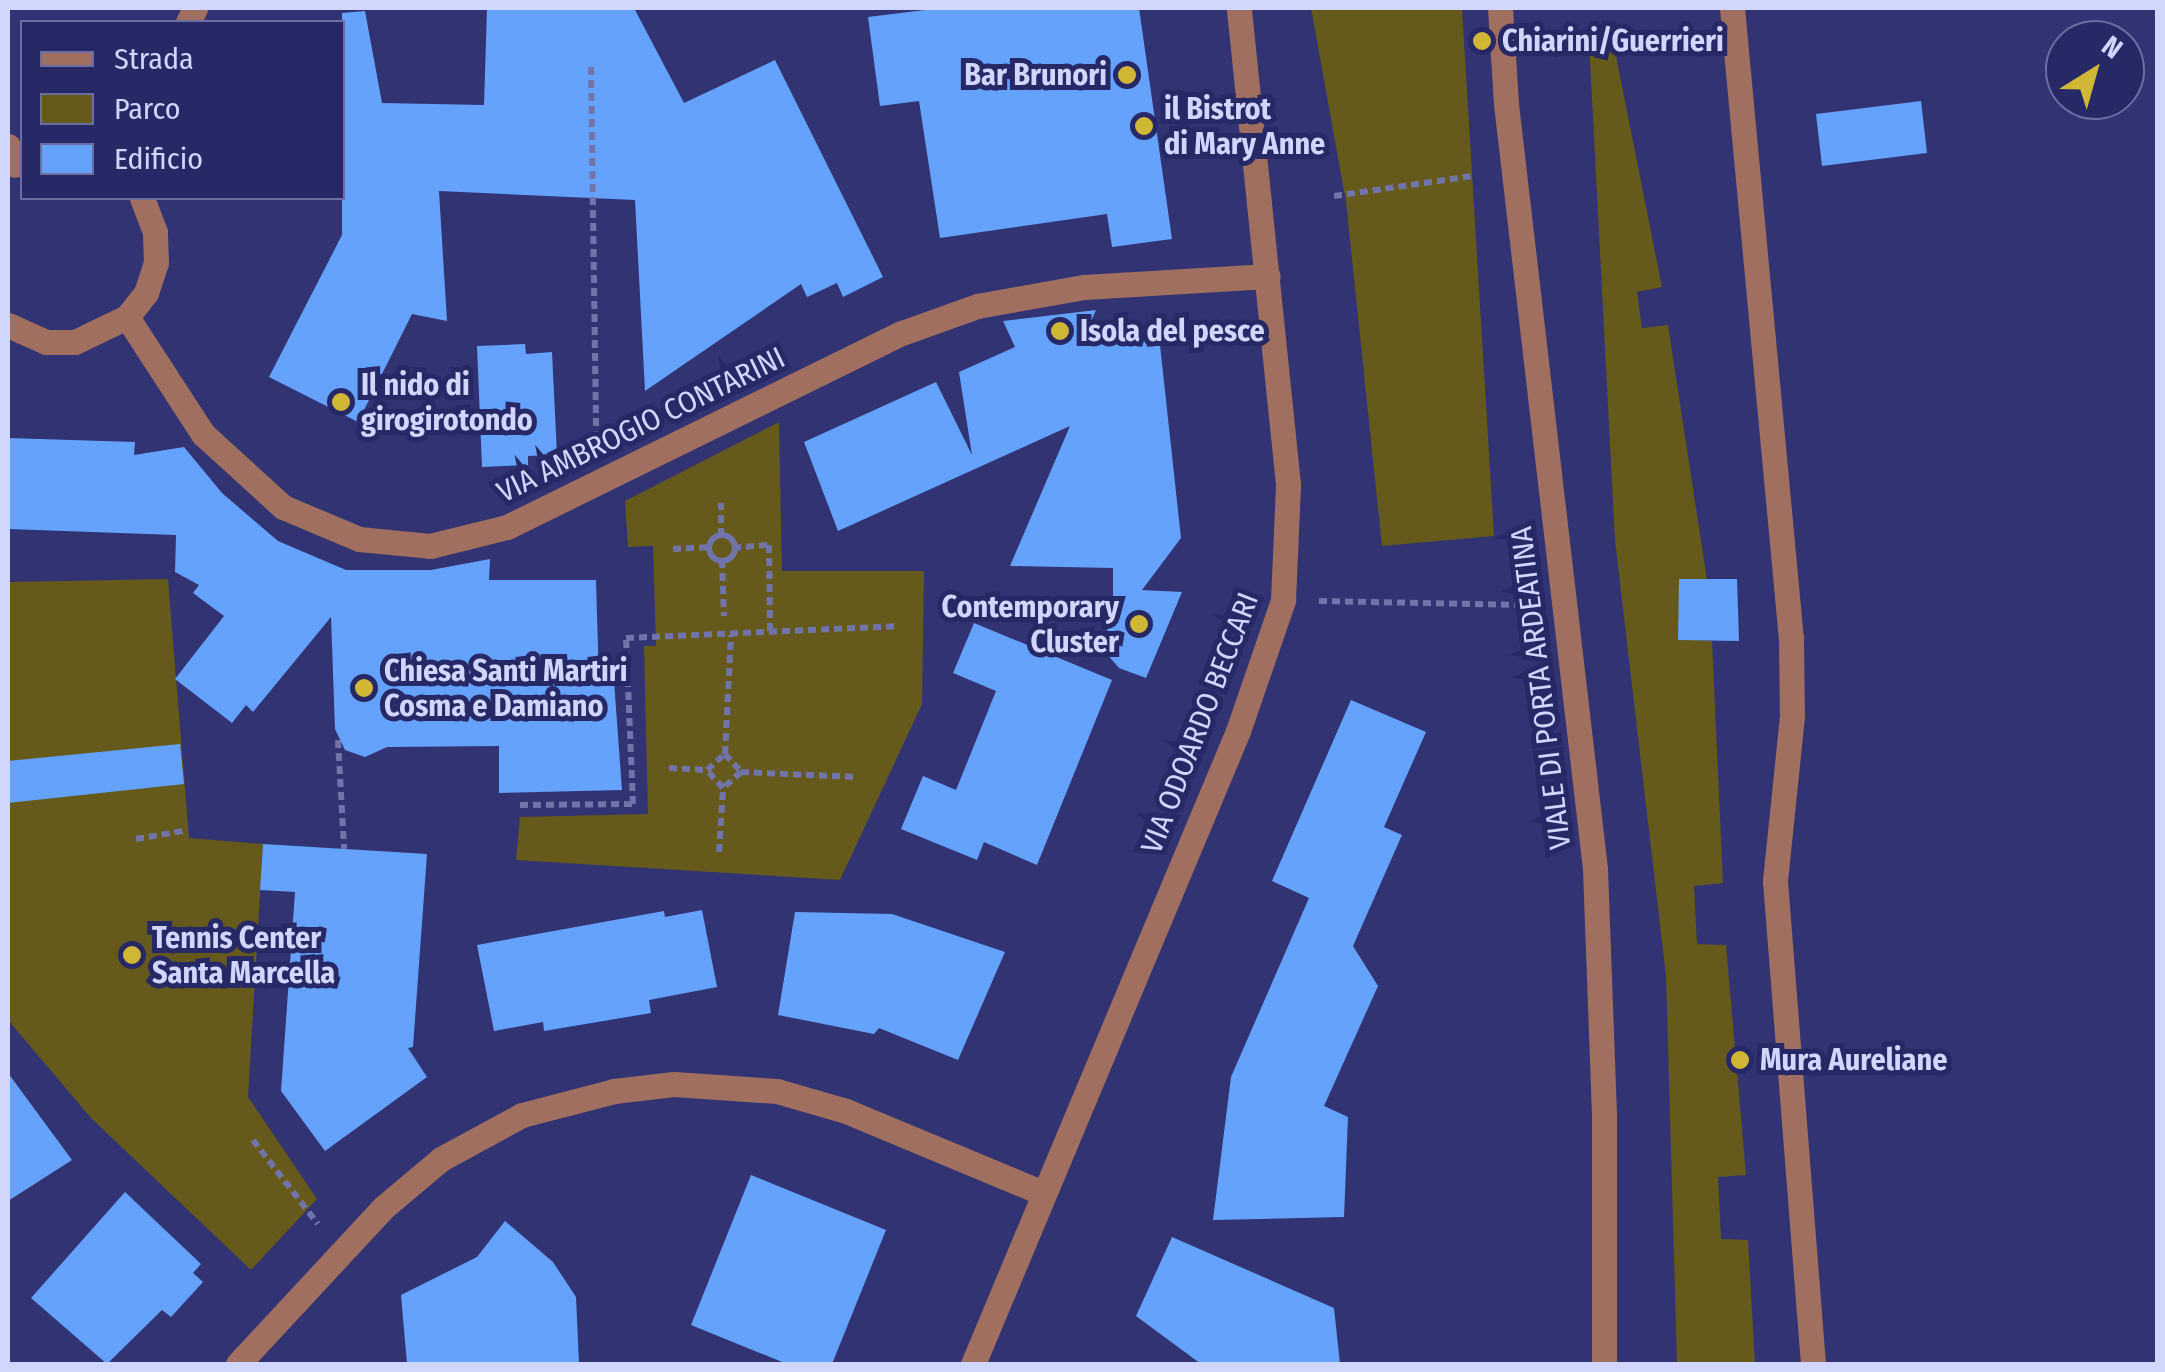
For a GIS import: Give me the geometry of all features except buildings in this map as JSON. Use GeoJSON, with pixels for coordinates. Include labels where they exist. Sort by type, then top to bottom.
{"type":"FeatureCollection","features":[{"type":"Feature","properties":{"kind":"street","name":"VIA ODOARDO BECCARI"},"geometry":{"type":"LineString","coordinates":[[973,1364],[1238,731],[1283,600],[1290,508],[1239,8]]}},
{"type":"Feature","properties":{"kind":"street","name":"VIALE DI PORTA ARDEATINA"},"geometry":{"type":"LineString","coordinates":[[1500,8],[1600,955],[1604,1364]]}},
{"type":"Feature","properties":{"kind":"street"},"geometry":{"type":"LineString","coordinates":[[1732,8],[1791,639],[1792,716],[1775,881],[1813,1364]]}},
{"type":"Feature","properties":{"kind":"street"},"geometry":{"type":"LineString","coordinates":[[8,324],[46,342],[75,342],[103,334],[127,317],[146,293],[156,263],[155,232],[143,200]]}},
{"type":"Feature","properties":{"kind":"street","name":"VIA AMBROGIO CONTARINI"},"geometry":{"type":"LineString","coordinates":[[127,317],[203,434],[272,499],[359,539],[430,546],[520,522],[902,333],[976,306],[1084,287],[1268,276]]}},
{"type":"Feature","properties":{"kind":"street"},"geometry":{"type":"LineString","coordinates":[[238,1364],[411,1182],[467,1142],[552,1106],[658,1086],[744,1087],[812,1100],[1043,1193]]}},
{"type":"Feature","properties":{"kind":"path"},"geometry":{"type":"LineString","coordinates":[[591,67],[596,456]]}},
{"type":"Feature","properties":{"kind":"path"},"geometry":{"type":"LineString","coordinates":[[1334,196],[1474,176]]}},
{"type":"Feature","properties":{"kind":"path"},"geometry":{"type":"LineString","coordinates":[[721,503],[721,536]]}},
{"type":"Feature","properties":{"kind":"path"},"geometry":{"type":"LineString","coordinates":[[732,535],[734,558],[712,561],[710,536],[721,536],[732,535]]}},
{"type":"Feature","properties":{"kind":"path"},"geometry":{"type":"LineString","coordinates":[[733,548],[769,545],[770,633]]}},
{"type":"Feature","properties":{"kind":"path"},"geometry":{"type":"LineString","coordinates":[[673,550],[710,548]]}},
{"type":"Feature","properties":{"kind":"path"},"geometry":{"type":"LineString","coordinates":[[722,560],[724,616]]}},
{"type":"Feature","properties":{"kind":"path"},"geometry":{"type":"LineString","coordinates":[[1283,600],[1564,606]]}},
{"type":"Feature","properties":{"kind":"path"},"geometry":{"type":"LineString","coordinates":[[520,805],[633,804],[626,638],[896,626]]}},
{"type":"Feature","properties":{"kind":"path"},"geometry":{"type":"LineString","coordinates":[[731,636],[725,754],[741,772]]}},
{"type":"Feature","properties":{"kind":"path"},"geometry":{"type":"LineString","coordinates":[[338,740],[344,849]]}},
{"type":"Feature","properties":{"kind":"path"},"geometry":{"type":"LineString","coordinates":[[669,768],[707,770],[725,754]]}},
{"type":"Feature","properties":{"kind":"path"},"geometry":{"type":"LineString","coordinates":[[707,770],[723,788]]}},
{"type":"Feature","properties":{"kind":"path"},"geometry":{"type":"LineString","coordinates":[[718,852],[723,788],[741,772],[857,777]]}},
{"type":"Feature","properties":{"kind":"path"},"geometry":{"type":"LineString","coordinates":[[136,839],[183,831]]}},
{"type":"Feature","properties":{"kind":"path"},"geometry":{"type":"LineString","coordinates":[[253,1140],[341,1253]]}},
{"type":"Feature","properties":{"kind":"green space"},"geometry":{"type":"Polygon","coordinates":[[[1311,8],[1462,8],[1494,536],[1382,546],[1346,202],[1311,8]]]}},
{"type":"Feature","properties":{"kind":"green space"},"geometry":{"type":"Polygon","coordinates":[[[1589,41],[1613,41],[1662,287],[1637,292],[1642,328],[1668,325],[1707,580],[1678,639],[1712,641],[1723,883],[1694,886],[1697,944],[1726,945],[1746,1175],[1718,1177],[1721,1239],[1748,1240],[1755,1364],[1677,1364],[1666,976],[1615,540],[1589,41]]]}},
{"type":"Feature","properties":{"kind":"green space"},"geometry":{"type":"Polygon","coordinates":[[[779,422],[782,571],[924,571],[922,704],[840,880],[516,860],[520,817],[648,814],[644,646],[656,646],[653,546],[628,547],[625,501],[779,422]]]}},
{"type":"Feature","properties":{"kind":"green space","name":"Tennis Center Santa Marcella"},"geometry":{"type":"Polygon","coordinates":[[[168,579],[189,838],[263,844],[248,1097],[317,1199],[251,1270],[91,1118],[8,1020],[8,582],[168,579]]]}},
{"type":"Feature","properties":{"kind":"place","name":"Chiarini/Guerrieri"},"geometry":{"type":"Point","coordinates":[1482,41]}},
{"type":"Feature","properties":{"kind":"place","name":"Bar Brunori"},"geometry":{"type":"Point","coordinates":[1127,75]}},
{"type":"Feature","properties":{"kind":"place","name":"il Bistrot di Mary Anne"},"geometry":{"type":"Point","coordinates":[1144,126]}},
{"type":"Feature","properties":{"kind":"place","name":"Isola del pesce"},"geometry":{"type":"Point","coordinates":[1060,331]}},
{"type":"Feature","properties":{"kind":"place","name":"Il nido di girogirotondo"},"geometry":{"type":"Point","coordinates":[341,402]}},
{"type":"Feature","properties":{"kind":"place","name":"Contemporary Cluster"},"geometry":{"type":"Point","coordinates":[1139,624]}},
{"type":"Feature","properties":{"kind":"place","name":"Chiesa Santi Martiri Cosma e Damiano"},"geometry":{"type":"Point","coordinates":[364,688]}},
{"type":"Feature","properties":{"kind":"place","name":"Tennis Center Santa Marcella"},"geometry":{"type":"Point","coordinates":[132,955]}},
{"type":"Feature","properties":{"kind":"place","name":"Mura Aureliane"},"geometry":{"type":"Point","coordinates":[1740,1060]}}]}
